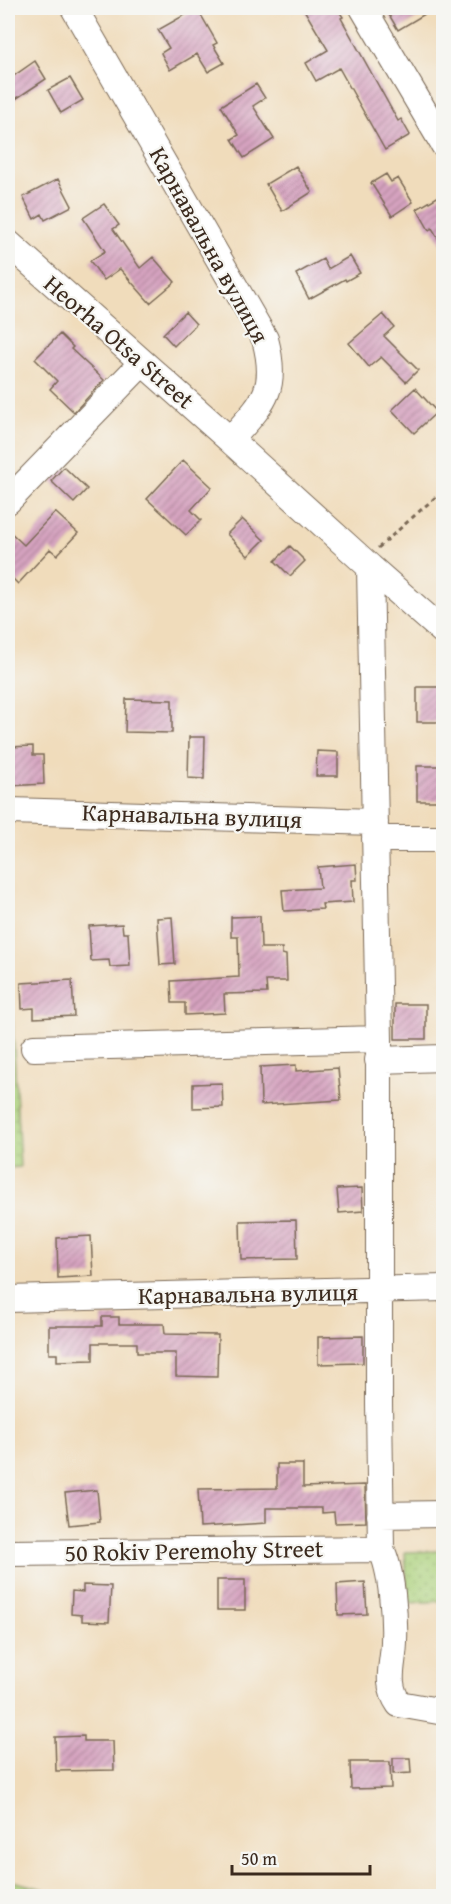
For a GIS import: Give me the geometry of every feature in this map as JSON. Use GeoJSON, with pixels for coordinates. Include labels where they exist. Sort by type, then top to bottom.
{"type":"FeatureCollection","features":[{"type":"Feature","properties":{"kind":"street","name":"Карнавальна вулиця"},"geometry":{"type":"LineString","coordinates":[[74,8],[265,339],[270,359],[270,380],[266,397],[230,440]]}},
{"type":"Feature","properties":{"kind":"street"},"geometry":{"type":"LineString","coordinates":[[363,8],[444,145]]}},
{"type":"Feature","properties":{"kind":"street","name":"Heorha Otsa Street"},"geometry":{"type":"LineString","coordinates":[[8,243],[230,440]]}},
{"type":"Feature","properties":{"kind":"street"},"geometry":{"type":"LineString","coordinates":[[8,501],[142,363]]}},
{"type":"Feature","properties":{"kind":"street"},"geometry":{"type":"LineString","coordinates":[[230,440],[444,632]]}},
{"type":"Feature","properties":{"kind":"street","name":"Карнавальна вулиця"},"geometry":{"type":"LineString","coordinates":[[8,1299],[379,1291],[375,831],[367,564]]}},
{"type":"Feature","properties":{"kind":"street","name":"Карнавальна вулиця"},"geometry":{"type":"LineString","coordinates":[[10,811],[375,831]]}},
{"type":"Feature","properties":{"kind":"street"},"geometry":{"type":"LineString","coordinates":[[375,831],[444,839]]}},
{"type":"Feature","properties":{"kind":"street"},"geometry":{"type":"LineString","coordinates":[[34,1048],[378,1049],[444,1058]]}},
{"type":"Feature","properties":{"kind":"street"},"geometry":{"type":"LineString","coordinates":[[444,1288],[379,1291],[381,1549],[389,1570],[395,1642],[390,1669],[393,1696],[399,1704],[444,1712]]}},
{"type":"Feature","properties":{"kind":"street"},"geometry":{"type":"LineString","coordinates":[[380,1515],[444,1514]]}},
{"type":"Feature","properties":{"kind":"street","name":"50 Rokiv Peremohy Street"},"geometry":{"type":"LineString","coordinates":[[8,1553],[381,1549]]}},
{"type":"Feature","properties":{"kind":"path"},"geometry":{"type":"LineString","coordinates":[[367,564],[439,494]]}},
{"type":"Feature","properties":{"kind":"green space"},"geometry":{"type":"Polygon","coordinates":[[[8,933],[20,1167],[8,1168],[8,933]]]}},
{"type":"Feature","properties":{"kind":"green space"},"geometry":{"type":"Polygon","coordinates":[[[440,1551],[443,1601],[408,1603],[405,1552],[440,1551]]]}},
{"type":"Feature","properties":{"kind":"green space"},"geometry":{"type":"Polygon","coordinates":[[[8,1880],[44,1889],[45,1896],[8,1896],[8,1880]]]}},
{"type":"Feature","properties":{"kind":"building"},"geometry":{"type":"Polygon","coordinates":[[[197,8],[217,43],[213,45],[224,63],[208,72],[197,54],[170,70],[161,53],[169,48],[158,30],[197,8]]]}},
{"type":"Feature","properties":{"kind":"building"},"geometry":{"type":"Polygon","coordinates":[[[303,8],[337,8],[398,121],[401,119],[410,135],[385,150],[339,68],[316,81],[306,63],[328,50],[303,8]]]}},
{"type":"Feature","properties":{"kind":"building"},"geometry":{"type":"Polygon","coordinates":[[[385,8],[435,8],[398,30],[385,8]]]}},
{"type":"Feature","properties":{"kind":"building"},"geometry":{"type":"Polygon","coordinates":[[[35,61],[46,79],[8,104],[8,80],[35,61]]]}},
{"type":"Feature","properties":{"kind":"building"},"geometry":{"type":"Polygon","coordinates":[[[70,78],[83,100],[61,113],[48,90],[70,78]]]}},
{"type":"Feature","properties":{"kind":"building"},"geometry":{"type":"Polygon","coordinates":[[[256,84],[265,98],[253,106],[274,139],[244,158],[232,139],[239,135],[221,106],[256,84]]]}},
{"type":"Feature","properties":{"kind":"building"},"geometry":{"type":"Polygon","coordinates":[[[296,166],[312,192],[282,211],[266,184],[296,166]]]}},
{"type":"Feature","properties":{"kind":"building"},"geometry":{"type":"Polygon","coordinates":[[[386,174],[391,182],[398,178],[413,202],[392,216],[371,183],[386,174]]]}},
{"type":"Feature","properties":{"kind":"building"},"geometry":{"type":"Polygon","coordinates":[[[58,179],[72,206],[45,220],[42,214],[34,219],[23,197],[58,179]]]}},
{"type":"Feature","properties":{"kind":"building"},"geometry":{"type":"Polygon","coordinates":[[[444,193],[444,248],[432,228],[429,230],[417,209],[444,193]]]}},
{"type":"Feature","properties":{"kind":"building"},"geometry":{"type":"Polygon","coordinates":[[[104,204],[119,225],[113,229],[140,268],[153,257],[175,282],[150,303],[120,269],[104,280],[90,261],[105,251],[83,218],[104,204]]]}},
{"type":"Feature","properties":{"kind":"building"},"geometry":{"type":"Polygon","coordinates":[[[350,256],[360,273],[309,299],[296,274],[323,259],[328,269],[350,256]]]}},
{"type":"Feature","properties":{"kind":"building"},"geometry":{"type":"Polygon","coordinates":[[[185,312],[196,324],[174,346],[163,334],[185,312]]]}},
{"type":"Feature","properties":{"kind":"building"},"geometry":{"type":"Polygon","coordinates":[[[383,314],[394,327],[384,336],[418,370],[406,382],[381,357],[369,367],[349,343],[383,314]]]}},
{"type":"Feature","properties":{"kind":"building"},"geometry":{"type":"Polygon","coordinates":[[[60,334],[73,347],[71,349],[104,380],[74,412],[50,389],[57,381],[35,359],[60,334]]]}},
{"type":"Feature","properties":{"kind":"building"},"geometry":{"type":"Polygon","coordinates":[[[415,388],[437,412],[414,433],[392,410],[415,388]]]}},
{"type":"Feature","properties":{"kind":"building"},"geometry":{"type":"Polygon","coordinates":[[[183,460],[212,487],[191,510],[201,520],[186,535],[147,499],[183,460]]]}},
{"type":"Feature","properties":{"kind":"building"},"geometry":{"type":"Polygon","coordinates":[[[64,467],[87,489],[74,503],[51,481],[64,467]]]}},
{"type":"Feature","properties":{"kind":"building"},"geometry":{"type":"Polygon","coordinates":[[[55,512],[78,533],[57,555],[50,549],[18,584],[8,574],[8,530],[24,545],[55,512]]]}},
{"type":"Feature","properties":{"kind":"building"},"geometry":{"type":"Polygon","coordinates":[[[242,519],[264,540],[248,556],[227,534],[242,519]]]}},
{"type":"Feature","properties":{"kind":"building"},"geometry":{"type":"Polygon","coordinates":[[[290,546],[305,561],[290,576],[275,561],[290,546]]]}},
{"type":"Feature","properties":{"kind":"building"},"geometry":{"type":"Polygon","coordinates":[[[417,687],[444,687],[444,722],[417,722],[417,687]]]}},
{"type":"Feature","properties":{"kind":"building"},"geometry":{"type":"Polygon","coordinates":[[[126,699],[172,700],[172,733],[125,732],[126,699]]]}},
{"type":"Feature","properties":{"kind":"building"},"geometry":{"type":"Polygon","coordinates":[[[189,737],[205,737],[204,779],[188,778],[189,737]]]}},
{"type":"Feature","properties":{"kind":"building"},"geometry":{"type":"Polygon","coordinates":[[[33,746],[33,755],[43,755],[44,784],[8,786],[8,747],[33,746]]]}},
{"type":"Feature","properties":{"kind":"building"},"geometry":{"type":"Polygon","coordinates":[[[317,751],[338,752],[338,776],[316,776],[317,751]]]}},
{"type":"Feature","properties":{"kind":"building"},"geometry":{"type":"Polygon","coordinates":[[[417,766],[444,766],[444,801],[417,801],[417,766]]]}},
{"type":"Feature","properties":{"kind":"building"},"geometry":{"type":"Polygon","coordinates":[[[356,864],[357,880],[352,880],[353,902],[322,904],[323,909],[284,911],[282,890],[320,888],[318,867],[356,864]]]}},
{"type":"Feature","properties":{"kind":"building"},"geometry":{"type":"Polygon","coordinates":[[[260,916],[261,948],[282,948],[282,954],[286,955],[287,981],[266,981],[267,993],[224,994],[225,1013],[185,1015],[185,1003],[172,1003],[171,981],[239,977],[238,937],[231,937],[231,917],[260,916]]]}},
{"type":"Feature","properties":{"kind":"building"},"geometry":{"type":"Polygon","coordinates":[[[172,917],[175,964],[160,965],[157,918],[172,917]]]}},
{"type":"Feature","properties":{"kind":"building"},"geometry":{"type":"Polygon","coordinates":[[[122,924],[123,933],[128,933],[130,966],[110,967],[109,960],[91,961],[89,926],[122,924]]]}},
{"type":"Feature","properties":{"kind":"building"},"geometry":{"type":"Polygon","coordinates":[[[72,980],[74,1016],[34,1018],[34,1008],[22,1009],[21,983],[72,980]]]}},
{"type":"Feature","properties":{"kind":"building"},"geometry":{"type":"Polygon","coordinates":[[[395,1004],[426,1004],[426,1039],[395,1039],[395,1004]]]}},
{"type":"Feature","properties":{"kind":"building"},"geometry":{"type":"Polygon","coordinates":[[[296,1065],[296,1071],[338,1068],[341,1100],[261,1105],[260,1067],[296,1065]]]}},
{"type":"Feature","properties":{"kind":"building"},"geometry":{"type":"Polygon","coordinates":[[[222,1083],[223,1107],[193,1108],[193,1084],[222,1083]]]}},
{"type":"Feature","properties":{"kind":"building"},"geometry":{"type":"Polygon","coordinates":[[[362,1188],[363,1211],[339,1213],[337,1189],[362,1188]]]}},
{"type":"Feature","properties":{"kind":"building"},"geometry":{"type":"Polygon","coordinates":[[[296,1220],[297,1259],[241,1260],[240,1221],[296,1220]]]}},
{"type":"Feature","properties":{"kind":"building"},"geometry":{"type":"Polygon","coordinates":[[[91,1236],[93,1276],[58,1278],[57,1238],[91,1236]]]}},
{"type":"Feature","properties":{"kind":"building"},"geometry":{"type":"Polygon","coordinates":[[[102,1317],[119,1317],[119,1324],[164,1324],[165,1334],[218,1335],[217,1377],[176,1376],[176,1353],[137,1353],[137,1343],[93,1343],[93,1360],[57,1361],[57,1354],[49,1354],[49,1326],[102,1326],[102,1317]]]}},
{"type":"Feature","properties":{"kind":"building"},"geometry":{"type":"Polygon","coordinates":[[[363,1336],[363,1363],[318,1364],[318,1337],[363,1336]]]}},
{"type":"Feature","properties":{"kind":"building"},"geometry":{"type":"Polygon","coordinates":[[[277,1464],[303,1464],[303,1487],[365,1485],[366,1522],[335,1523],[334,1512],[322,1513],[322,1508],[266,1508],[266,1523],[200,1527],[198,1489],[277,1488],[277,1464]]]}},
{"type":"Feature","properties":{"kind":"building"},"geometry":{"type":"Polygon","coordinates":[[[97,1490],[100,1522],[69,1525],[65,1493],[97,1490]]]}},
{"type":"Feature","properties":{"kind":"building"},"geometry":{"type":"Polygon","coordinates":[[[217,1580],[245,1580],[245,1610],[217,1610],[217,1580]]]}},
{"type":"Feature","properties":{"kind":"building"},"geometry":{"type":"Polygon","coordinates":[[[365,1582],[367,1614],[338,1615],[337,1584],[365,1582]]]}},
{"type":"Feature","properties":{"kind":"building"},"geometry":{"type":"Polygon","coordinates":[[[83,1585],[111,1586],[109,1622],[82,1621],[82,1615],[71,1614],[72,1591],[83,1592],[83,1585]]]}},
{"type":"Feature","properties":{"kind":"building"},"geometry":{"type":"Polygon","coordinates":[[[84,1736],[84,1741],[113,1741],[114,1770],[56,1771],[55,1737],[84,1736]]]}},
{"type":"Feature","properties":{"kind":"building"},"geometry":{"type":"Polygon","coordinates":[[[393,1758],[410,1758],[411,1773],[393,1774],[393,1758]]]}},
{"type":"Feature","properties":{"kind":"building"},"geometry":{"type":"Polygon","coordinates":[[[350,1762],[390,1762],[391,1788],[351,1789],[350,1762]]]}}]}
